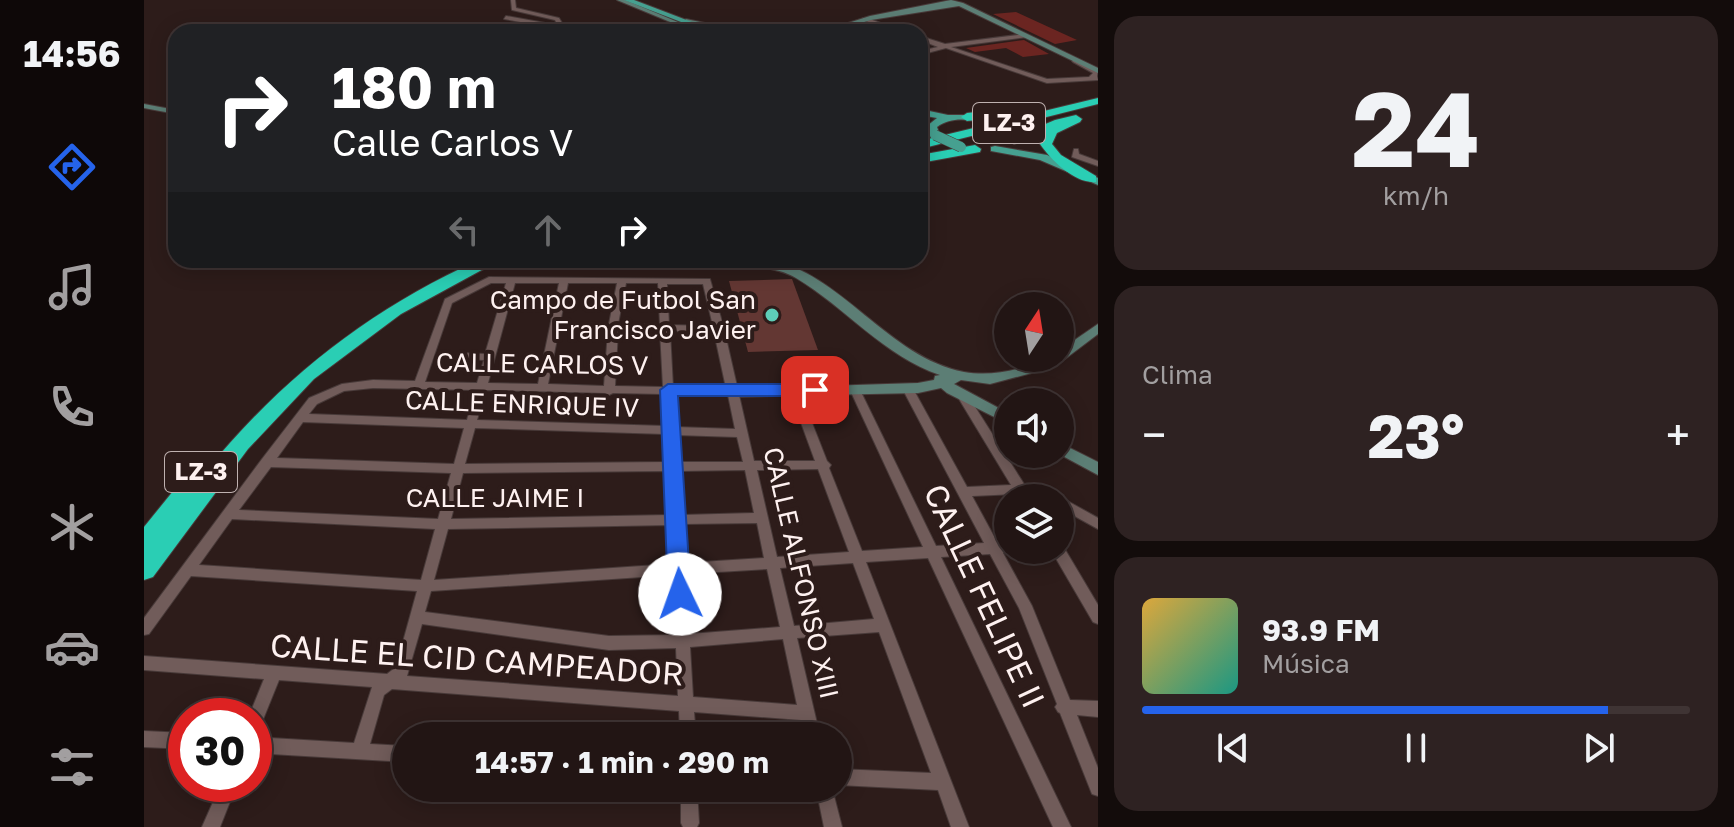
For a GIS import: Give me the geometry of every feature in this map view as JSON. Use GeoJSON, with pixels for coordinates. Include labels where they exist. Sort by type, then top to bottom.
{"type":"FeatureCollection","features":[{"type":"Feature","properties":{"kind":"highway","name":"LZ-3"},"geometry":{"type":"LineString","coordinates":[[967,117],[1098,104]]}},
{"type":"Feature","properties":{"kind":"highway","name":"LZ-3"},"geometry":{"type":"LineString","coordinates":[[1094,181],[1056,158],[1046,144],[1052,131],[1098,104]]}},
{"type":"Feature","properties":{"kind":"highway","name":"LZ-3"},"geometry":{"type":"LineString","coordinates":[[928,145],[1098,104]]}},
{"type":"Feature","properties":{"kind":"highway","name":"LZ-3"},"geometry":{"type":"LineString","coordinates":[[1013,139],[1076,119]]}},
{"type":"Feature","properties":{"kind":"highway","name":"LZ-3"},"geometry":{"type":"LineString","coordinates":[[928,157],[968,148]]}},
{"type":"Feature","properties":{"kind":"highway","name":"LZ-3"},"geometry":{"type":"LineString","coordinates":[[144,544],[227,440],[284,382],[314,356],[387,305],[458,268]]}},
{"type":"Feature","properties":{"kind":"highway","name":"LZ-3"},"geometry":{"type":"LineString","coordinates":[[144,570],[256,425],[314,370],[373,323],[421,293],[488,270]]}},
{"type":"Feature","properties":{"kind":"main road"},"geometry":{"type":"LineString","coordinates":[[625,0],[690,24]]}},
{"type":"Feature","properties":{"kind":"main road"},"geometry":{"type":"LineString","coordinates":[[928,115],[990,121],[1025,152]]}},
{"type":"Feature","properties":{"kind":"main road"},"geometry":{"type":"LineString","coordinates":[[930,129],[952,117]]}},
{"type":"Feature","properties":{"kind":"main road"},"geometry":{"type":"LineString","coordinates":[[930,129],[968,148],[1025,152],[1051,160],[1094,181]]}},
{"type":"Feature","properties":{"kind":"main road"},"geometry":{"type":"LineString","coordinates":[[995,149],[1013,139]]}},
{"type":"Feature","properties":{"kind":"street"},"geometry":{"type":"LineString","coordinates":[[513,0],[514,9],[551,24]]}},
{"type":"Feature","properties":{"kind":"street"},"geometry":{"type":"LineString","coordinates":[[625,0],[684,24]]}},
{"type":"Feature","properties":{"kind":"street"},"geometry":{"type":"LineString","coordinates":[[849,24],[958,1],[1097,73],[1089,77]]}},
{"type":"Feature","properties":{"kind":"street"},"geometry":{"type":"LineString","coordinates":[[506,18],[544,24]]}},
{"type":"Feature","properties":{"kind":"street"},"geometry":{"type":"LineString","coordinates":[[865,19],[878,24]]}},
{"type":"Feature","properties":{"kind":"street"},"geometry":{"type":"LineString","coordinates":[[928,50],[943,45],[1025,36]]}},
{"type":"Feature","properties":{"kind":"street"},"geometry":{"type":"LineString","coordinates":[[928,40],[1047,81],[1098,78]]}},
{"type":"Feature","properties":{"kind":"street"},"geometry":{"type":"LineString","coordinates":[[1075,61],[1098,71]]}},
{"type":"Feature","properties":{"kind":"street"},"geometry":{"type":"LineString","coordinates":[[144,106],[168,110]]}},
{"type":"Feature","properties":{"kind":"street"},"geometry":{"type":"LineString","coordinates":[[1076,150],[1075,155],[1098,164]]}},
{"type":"Feature","properties":{"kind":"street"},"geometry":{"type":"LineString","coordinates":[[1088,161],[1098,156]]}},
{"type":"Feature","properties":{"kind":"street"},"geometry":{"type":"LineString","coordinates":[[785,268],[800,275],[919,363],[962,385],[994,409]]}},
{"type":"Feature","properties":{"kind":"street"},"geometry":{"type":"LineString","coordinates":[[419,385],[448,301],[488,270],[511,280],[662,281],[687,722]]}},
{"type":"Feature","properties":{"kind":"street"},"geometry":{"type":"LineString","coordinates":[[360,751],[378,691],[402,671],[511,280]]}},
{"type":"Feature","properties":{"kind":"street"},"geometry":{"type":"LineString","coordinates":[[542,389],[564,280]]}},
{"type":"Feature","properties":{"kind":"street"},"geometry":{"type":"LineString","coordinates":[[609,391],[613,327],[622,281]]}},
{"type":"Feature","properties":{"kind":"street","name":"CALLE ALFONSO XIII"},"geometry":{"type":"LineString","coordinates":[[662,281],[707,281],[809,722]]}},
{"type":"Feature","properties":{"kind":"street"},"geometry":{"type":"LineString","coordinates":[[555,326],[719,329]]}},
{"type":"Feature","properties":{"kind":"street"},"geometry":{"type":"LineString","coordinates":[[1074,345],[1098,328]]}},
{"type":"Feature","properties":{"kind":"street"},"geometry":{"type":"LineString","coordinates":[[464,356],[488,357]]}},
{"type":"Feature","properties":{"kind":"street"},"geometry":{"type":"LineString","coordinates":[[919,363],[925,379],[912,388],[964,492],[994,538]]}},
{"type":"Feature","properties":{"kind":"street"},"geometry":{"type":"LineString","coordinates":[[962,385],[1019,372]]}},
{"type":"Feature","properties":{"kind":"street","name":"CALLE CARLOS V"},"geometry":{"type":"LineString","coordinates":[[299,418],[313,401],[342,388],[373,384],[733,392],[962,385]]}},
{"type":"Feature","properties":{"kind":"street"},"geometry":{"type":"LineString","coordinates":[[962,385],[1017,484]]}},
{"type":"Feature","properties":{"kind":"street"},"geometry":{"type":"LineString","coordinates":[[794,390],[960,827]]}},
{"type":"Feature","properties":{"kind":"street","name":"CALLE FELIPE II"},"geometry":{"type":"LineString","coordinates":[[855,390],[1062,827]]}},
{"type":"Feature","properties":{"kind":"street"},"geometry":{"type":"LineString","coordinates":[[144,629],[299,418]]}},
{"type":"Feature","properties":{"kind":"street","name":"CALLE ENRIQUE IV"},"geometry":{"type":"LineString","coordinates":[[299,418],[743,433]]}},
{"type":"Feature","properties":{"kind":"street"},"geometry":{"type":"LineString","coordinates":[[1074,456],[1098,469]]}},
{"type":"Feature","properties":{"kind":"street"},"geometry":{"type":"LineString","coordinates":[[266,462],[457,469],[825,465]]}},
{"type":"Feature","properties":{"kind":"street"},"geometry":{"type":"LineString","coordinates":[[964,492],[994,493]]}},
{"type":"Feature","properties":{"kind":"street"},"geometry":{"type":"LineString","coordinates":[[1074,510],[1098,524]]}},
{"type":"Feature","properties":{"kind":"street","name":"CALLE JAIME I"},"geometry":{"type":"LineString","coordinates":[[228,514],[442,524],[762,518]]}},
{"type":"Feature","properties":{"kind":"street"},"geometry":{"type":"LineString","coordinates":[[186,570],[426,586],[773,565],[994,547]]}},
{"type":"Feature","properties":{"kind":"street"},"geometry":{"type":"LineString","coordinates":[[1007,564],[1098,788]]}},
{"type":"Feature","properties":{"kind":"street"},"geometry":{"type":"LineString","coordinates":[[1066,564],[1098,618]]}},
{"type":"Feature","properties":{"kind":"street"},"geometry":{"type":"LineString","coordinates":[[418,617],[609,643],[682,641],[882,625]]}},
{"type":"Feature","properties":{"kind":"street","name":"CALLE EL CID CAMPEADOR"},"geometry":{"type":"LineString","coordinates":[[144,663],[807,713]]}},
{"type":"Feature","properties":{"kind":"street"},"geometry":{"type":"LineString","coordinates":[[264,698],[274,673]]}},
{"type":"Feature","properties":{"kind":"street"},"geometry":{"type":"LineString","coordinates":[[1063,707],[1098,709]]}},
{"type":"Feature","properties":{"kind":"street"},"geometry":{"type":"LineString","coordinates":[[144,739],[168,740]]}},
{"type":"Feature","properties":{"kind":"street"},"geometry":{"type":"LineString","coordinates":[[272,746],[392,753]]}},
{"type":"Feature","properties":{"kind":"street"},"geometry":{"type":"LineString","coordinates":[[852,778],[944,782]]}},
{"type":"Feature","properties":{"kind":"street"},"geometry":{"type":"LineString","coordinates":[[211,827],[221,802]]}},
{"type":"Feature","properties":{"kind":"street"},"geometry":{"type":"LineString","coordinates":[[689,802],[690,823]]}},
{"type":"Feature","properties":{"kind":"street"},"geometry":{"type":"LineString","coordinates":[[827,802],[833,827]]}},
{"type":"Feature","properties":{"kind":"shaded area","name":"Campo de Futbol San Francisco Javier"},"geometry":{"type":"Polygon","coordinates":[[[792,279],[818,350],[748,352],[729,281],[792,279]]]}},
{"type":"Feature","properties":{"kind":"building"},"geometry":{"type":"Polygon","coordinates":[[[1016,12],[1077,40],[1055,44],[993,14],[1016,12]]]}},
{"type":"Feature","properties":{"kind":"building"},"geometry":{"type":"Polygon","coordinates":[[[1024,40],[1049,54],[1023,57],[1006,48],[975,52],[966,48],[1024,40]]]}},
{"type":"Feature","properties":{"kind":"place","name":"Campo de Futbol San Francisco Javier"},"geometry":{"type":"Point","coordinates":[772,315]}},
{"type":"Feature","properties":{"kind":"route"},"geometry":{"type":"LineString","coordinates":[[680,594],[668,390],[815,390]]}}]}
